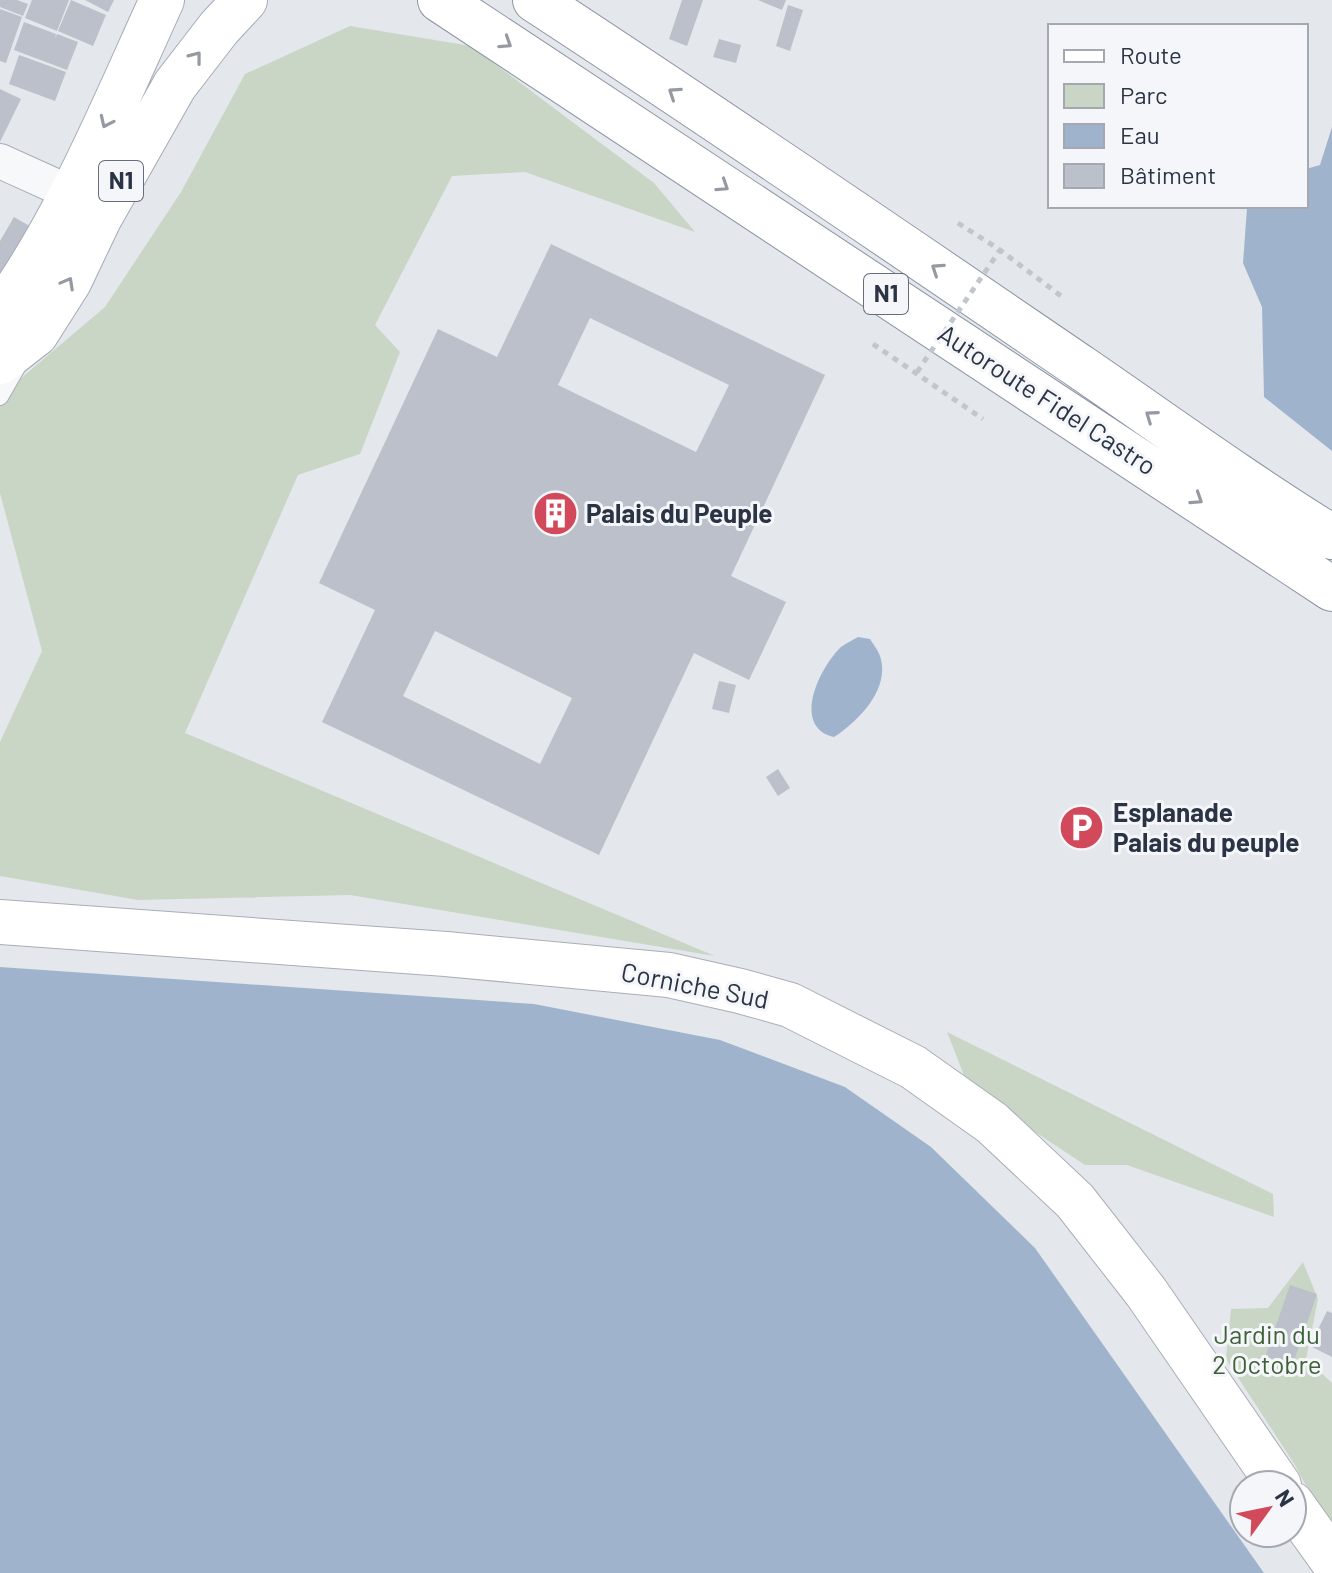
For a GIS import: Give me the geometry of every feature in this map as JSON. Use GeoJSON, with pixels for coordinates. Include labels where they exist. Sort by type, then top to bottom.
{"type":"FeatureCollection","features":[{"type":"Feature","properties":{"kind":"main road","name":"N1"},"geometry":{"type":"LineString","coordinates":[[0,362],[18,323],[36,261],[73,194],[162,0]]}},
{"type":"Feature","properties":{"kind":"main road","name":"N1"},"geometry":{"type":"LineString","coordinates":[[18,323],[69,282],[99,219],[175,85],[245,0]]}},
{"type":"Feature","properties":{"kind":"main road","name":"Autoroute Fidel Castro"},"geometry":{"type":"LineString","coordinates":[[440,0],[1332,589]]}},
{"type":"Feature","properties":{"kind":"main road","name":"Autoroute Fidel Castro"},"geometry":{"type":"LineString","coordinates":[[535,0],[807,181],[1256,490],[1332,537]]}},
{"type":"Feature","properties":{"kind":"main road","name":"Corniche Sud"},"geometry":{"type":"LineString","coordinates":[[0,922],[446,954],[669,975],[790,1005],[913,1067],[992,1123],[1075,1201],[1146,1292],[1268,1469]]}},
{"type":"Feature","properties":{"kind":"main road"},"geometry":{"type":"LineString","coordinates":[[1308,1526],[1332,1560]]}},
{"type":"Feature","properties":{"kind":"street"},"geometry":{"type":"LineString","coordinates":[[0,161],[73,194]]}},
{"type":"Feature","properties":{"kind":"lane"},"geometry":{"type":"LineString","coordinates":[[0,397],[18,323]]}},
{"type":"Feature","properties":{"kind":"path"},"geometry":{"type":"LineString","coordinates":[[958,223],[1065,299]]}},
{"type":"Feature","properties":{"kind":"path"},"geometry":{"type":"LineString","coordinates":[[917,372],[1000,250]]}},
{"type":"Feature","properties":{"kind":"path"},"geometry":{"type":"LineString","coordinates":[[873,344],[983,419]]}},
{"type":"Feature","properties":{"kind":"green space"},"geometry":{"type":"Polygon","coordinates":[[[350,26],[471,46],[654,183],[695,232],[525,172],[452,176],[375,325],[400,352],[360,454],[298,475],[185,733],[715,956],[350,895],[138,900],[0,876],[0,742],[42,651],[0,493],[0,396],[105,307],[181,192],[245,74],[350,26]]]}},
{"type":"Feature","properties":{"kind":"green space"},"geometry":{"type":"Polygon","coordinates":[[[947,1032],[1273,1194],[1274,1217],[1127,1165],[1085,1165],[969,1088],[947,1032]]]}},
{"type":"Feature","properties":{"kind":"green space","name":"Jardin du 2 Octobre"},"geometry":{"type":"Polygon","coordinates":[[[1303,1262],[1318,1299],[1306,1359],[1332,1383],[1332,1534],[1308,1489],[1308,1469],[1297,1469],[1226,1359],[1231,1309],[1268,1308],[1303,1262]]]}},
{"type":"Feature","properties":{"kind":"water"},"geometry":{"type":"Polygon","coordinates":[[[1332,127],[1332,451],[1264,397],[1262,307],[1243,263],[1247,208],[1308,208],[1308,168],[1320,165],[1332,127]]]}},
{"type":"Feature","properties":{"kind":"water"},"geometry":{"type":"Polygon","coordinates":[[[858,637],[870,639],[878,652],[881,680],[877,692],[862,713],[834,737],[821,731],[814,722],[813,696],[833,656],[858,637]]]}},
{"type":"Feature","properties":{"kind":"water"},"geometry":{"type":"Polygon","coordinates":[[[0,967],[534,1004],[720,1040],[845,1087],[931,1147],[1035,1248],[1228,1522],[1228,1549],[1247,1549],[1264,1573],[0,1573],[0,967]]]}},
{"type":"Feature","properties":{"kind":"building"},"geometry":{"type":"Polygon","coordinates":[[[0,0],[17,0],[28,4],[23,16],[0,7],[0,0]]]}},
{"type":"Feature","properties":{"kind":"building"},"geometry":{"type":"Polygon","coordinates":[[[32,0],[69,0],[57,31],[25,18],[32,0]]]}},
{"type":"Feature","properties":{"kind":"building"},"geometry":{"type":"Polygon","coordinates":[[[71,0],[106,15],[93,46],[58,31],[71,0]]]}},
{"type":"Feature","properties":{"kind":"building"},"geometry":{"type":"Polygon","coordinates":[[[85,0],[114,0],[108,12],[85,0]]]}},
{"type":"Feature","properties":{"kind":"building"},"geometry":{"type":"Polygon","coordinates":[[[682,0],[703,0],[687,46],[669,39],[682,0]]]}},
{"type":"Feature","properties":{"kind":"building"},"geometry":{"type":"Polygon","coordinates":[[[758,0],[786,0],[782,10],[758,0]]]}},
{"type":"Feature","properties":{"kind":"building"},"geometry":{"type":"Polygon","coordinates":[[[788,5],[803,10],[790,51],[776,46],[788,5]]]}},
{"type":"Feature","properties":{"kind":"building"},"geometry":{"type":"Polygon","coordinates":[[[0,9],[22,17],[6,63],[0,61],[0,9]]]}},
{"type":"Feature","properties":{"kind":"building"},"geometry":{"type":"Polygon","coordinates":[[[24,22],[56,34],[55,38],[57,34],[78,42],[67,70],[14,50],[24,22]]]}},
{"type":"Feature","properties":{"kind":"building"},"geometry":{"type":"Polygon","coordinates":[[[719,39],[741,45],[736,63],[713,57],[719,39]]]}},
{"type":"Feature","properties":{"kind":"building"},"geometry":{"type":"Polygon","coordinates":[[[19,55],[66,72],[55,101],[9,84],[19,55]]]}},
{"type":"Feature","properties":{"kind":"building"},"geometry":{"type":"Polygon","coordinates":[[[0,89],[21,99],[0,142],[0,89]]]}},
{"type":"Feature","properties":{"kind":"building"},"geometry":{"type":"Polygon","coordinates":[[[14,217],[33,228],[0,280],[0,241],[14,217]]]}},
{"type":"Feature","properties":{"kind":"building","name":"Palais du Peuple"},"geometry":{"type":"Polygon","coordinates":[[[551,244],[825,375],[731,576],[786,602],[749,680],[694,653],[599,855],[322,722],[375,610],[319,583],[438,329],[497,357],[551,244]],[[590,318],[558,385],[696,452],[729,385],[590,318]],[[435,631],[403,696],[540,764],[572,698],[435,631]]]}},
{"type":"Feature","properties":{"kind":"building"},"geometry":{"type":"Polygon","coordinates":[[[719,681],[736,685],[729,713],[712,709],[719,681]]]}},
{"type":"Feature","properties":{"kind":"building"},"geometry":{"type":"Polygon","coordinates":[[[778,769],[790,788],[778,796],[766,777],[778,769]]]}},
{"type":"Feature","properties":{"kind":"building"},"geometry":{"type":"Polygon","coordinates":[[[1290,1285],[1317,1294],[1289,1375],[1262,1366],[1290,1285]]]}},
{"type":"Feature","properties":{"kind":"building"},"geometry":{"type":"Polygon","coordinates":[[[1327,1311],[1332,1313],[1332,1357],[1310,1346],[1327,1311]]]}},
{"type":"Feature","properties":{"kind":"place","name":"Palais du Peuple"},"geometry":{"type":"Point","coordinates":[555,514]}},
{"type":"Feature","properties":{"kind":"place","name":"Esplanade Palais du peuple"},"geometry":{"type":"Point","coordinates":[1082,828]}}]}
